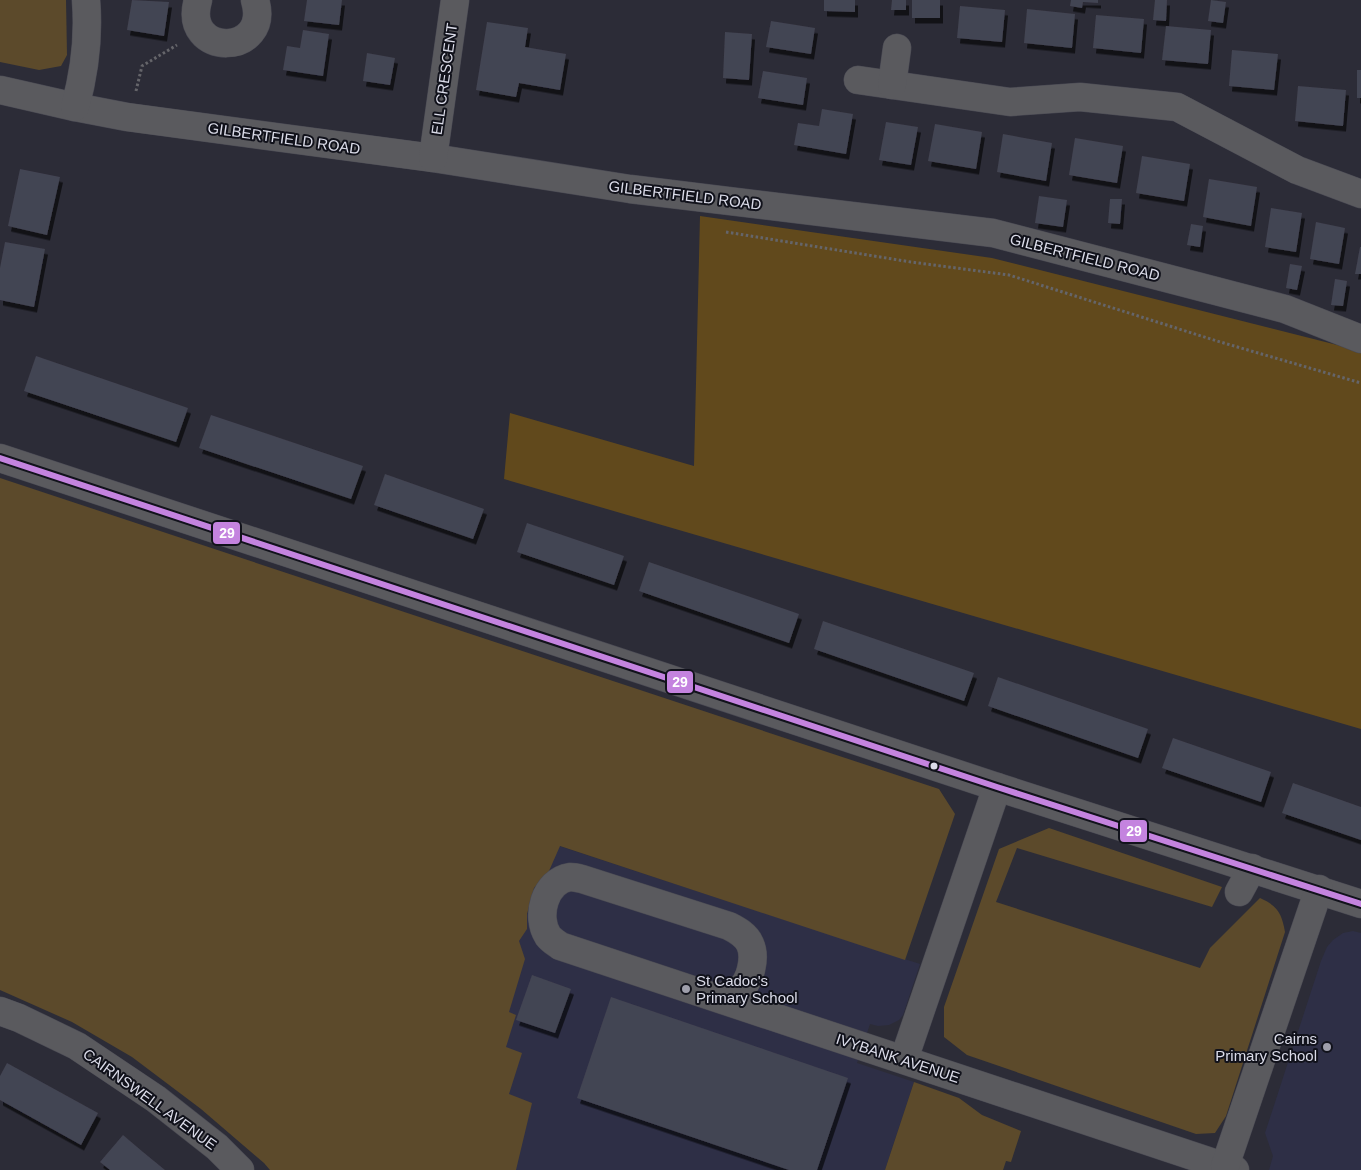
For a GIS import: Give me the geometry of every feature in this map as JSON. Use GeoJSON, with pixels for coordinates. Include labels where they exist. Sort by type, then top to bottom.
{"type":"FeatureCollection","features":[{"type":"Feature","properties":{"kind":"street"},"geometry":{"type":"LineString","coordinates":[[75,107],[85,64],[88,26],[86,0]]}},
{"type":"Feature","properties":{"kind":"street"},"geometry":{"type":"LineString","coordinates":[[198,0],[195,9],[195,19],[201,31],[213,41],[222,44],[233,43],[243,39],[251,32],[258,12],[255,0]]}},
{"type":"Feature","properties":{"kind":"street","name":"ELL CRESCENT"},"geometry":{"type":"LineString","coordinates":[[433,158],[455,0]]}},
{"type":"Feature","properties":{"kind":"street"},"geometry":{"type":"LineString","coordinates":[[892,85],[897,48]]}},
{"type":"Feature","properties":{"kind":"street"},"geometry":{"type":"LineString","coordinates":[[858,80],[1010,102],[1080,97],[1177,107],[1297,170],[1361,194]]}},
{"type":"Feature","properties":{"kind":"street","name":"GILBERTFIELD ROAD"},"geometry":{"type":"LineString","coordinates":[[0,90],[127,117],[433,158],[630,189],[994,233],[1285,309],[1361,339]]}},
{"type":"Feature","properties":{"kind":"street"},"geometry":{"type":"LineString","coordinates":[[0,458],[997,787],[1361,904]]}},
{"type":"Feature","properties":{"kind":"street"},"geometry":{"type":"LineString","coordinates":[[904,1059],[997,787]]}},
{"type":"Feature","properties":{"kind":"street"},"geometry":{"type":"LineString","coordinates":[[1239,892],[1252,868]]}},
{"type":"Feature","properties":{"kind":"street","name":"IVYBANK AVENUE"},"geometry":{"type":"LineString","coordinates":[[715,998],[738,991],[751,969],[753,953],[749,942],[742,933],[729,926],[582,879],[571,877],[560,881],[552,888],[542,908],[544,926],[548,936],[560,946],[715,998],[853,1042],[1230,1168]]}},
{"type":"Feature","properties":{"kind":"street"},"geometry":{"type":"LineString","coordinates":[[1230,1168],[1319,889]]}},
{"type":"Feature","properties":{"kind":"street","name":"CAIRNSWELL AVENUE"},"geometry":{"type":"LineString","coordinates":[[0,1011],[77,1046],[156,1099],[217,1147],[240,1170]]}},
{"type":"Feature","properties":{"kind":"path"},"geometry":{"type":"LineString","coordinates":[[135,94],[142,66],[201,31]]}},
{"type":"Feature","properties":{"kind":"path"},"geometry":{"type":"LineString","coordinates":[[720,230],[911,262],[1009,275],[1217,341],[1361,384]]}},
{"type":"Feature","properties":{"kind":"shaded area"},"geometry":{"type":"Polygon","coordinates":[[[0,0],[66,0],[67,55],[61,66],[39,70],[0,62],[0,0]]]}},
{"type":"Feature","properties":{"kind":"shaded area"},"geometry":{"type":"Polygon","coordinates":[[[700,216],[992,258],[1361,351],[1361,729],[504,479],[510,413],[694,466],[700,216]]]}},
{"type":"Feature","properties":{"kind":"shaded area"},"geometry":{"type":"Polygon","coordinates":[[[0,478],[939,789],[955,814],[905,960],[560,846],[549,871],[534,888],[527,914],[527,929],[519,941],[525,959],[509,1012],[516,1015],[506,1047],[522,1053],[509,1094],[532,1103],[516,1170],[270,1170],[201,1109],[132,1057],[72,1022],[0,990],[0,478]]]}},
{"type":"Feature","properties":{"kind":"shaded area","name":"St Cadoc's Primary School"},"geometry":{"type":"Polygon","coordinates":[[[480,820],[920,964],[903,1015],[899,1020],[889,1025],[878,1026],[870,1024],[857,1063],[914,1082],[885,1170],[441,1170],[480,820]]]}},
{"type":"Feature","properties":{"kind":"shaded area"},"geometry":{"type":"Polygon","coordinates":[[[1049,828],[1222,887],[1212,907],[1017,848],[996,902],[1200,968],[1210,948],[1260,898],[1271,904],[1281,915],[1285,932],[1226,1116],[1215,1133],[1196,1134],[967,1055],[944,1037],[944,1007],[999,849],[1049,828]]]}},
{"type":"Feature","properties":{"kind":"shaded area","name":"Cairns Primary School"},"geometry":{"type":"Polygon","coordinates":[[[1353,931],[1361,933],[1361,1170],[1269,1170],[1273,1156],[1265,1133],[1321,961],[1327,947],[1333,940],[1343,933],[1353,931]]]}},
{"type":"Feature","properties":{"kind":"shaded area"},"geometry":{"type":"Polygon","coordinates":[[[914,1082],[959,1098],[982,1115],[1021,1131],[1011,1162],[1006,1161],[1003,1170],[885,1170],[914,1082]]]}},
{"type":"Feature","properties":{"kind":"building"},"geometry":{"type":"Polygon","coordinates":[[[132,0],[169,2],[164,36],[127,30],[132,0]]]}},
{"type":"Feature","properties":{"kind":"building"},"geometry":{"type":"Polygon","coordinates":[[[307,0],[342,0],[339,25],[304,21],[307,0]]]}},
{"type":"Feature","properties":{"kind":"building"},"geometry":{"type":"Polygon","coordinates":[[[824,0],[855,0],[855,12],[824,11],[824,0]]]}},
{"type":"Feature","properties":{"kind":"building"},"geometry":{"type":"Polygon","coordinates":[[[892,0],[906,0],[906,10],[891,10],[892,0]]]}},
{"type":"Feature","properties":{"kind":"building"},"geometry":{"type":"Polygon","coordinates":[[[912,0],[940,0],[940,18],[912,18],[912,0]]]}},
{"type":"Feature","properties":{"kind":"building"},"geometry":{"type":"Polygon","coordinates":[[[1071,0],[1098,0],[1098,3],[1083,2],[1082,8],[1070,6],[1071,0]]]}},
{"type":"Feature","properties":{"kind":"building"},"geometry":{"type":"Polygon","coordinates":[[[1155,0],[1167,0],[1166,21],[1153,20],[1155,0]]]}},
{"type":"Feature","properties":{"kind":"building"},"geometry":{"type":"Polygon","coordinates":[[[1211,0],[1226,2],[1223,23],[1208,21],[1211,0]]]}},
{"type":"Feature","properties":{"kind":"building"},"geometry":{"type":"Polygon","coordinates":[[[960,6],[1005,10],[1002,42],[957,38],[960,6]]]}},
{"type":"Feature","properties":{"kind":"building"},"geometry":{"type":"Polygon","coordinates":[[[1027,9],[1075,14],[1072,48],[1024,43],[1027,9]]]}},
{"type":"Feature","properties":{"kind":"building"},"geometry":{"type":"Polygon","coordinates":[[[1096,15],[1144,19],[1141,53],[1093,48],[1096,15]]]}},
{"type":"Feature","properties":{"kind":"building"},"geometry":{"type":"Polygon","coordinates":[[[771,21],[815,28],[811,54],[766,47],[771,21]]]}},
{"type":"Feature","properties":{"kind":"building"},"geometry":{"type":"Polygon","coordinates":[[[487,22],[528,28],[525,47],[566,54],[560,90],[519,83],[516,97],[476,90],[487,22]]]}},
{"type":"Feature","properties":{"kind":"building"},"geometry":{"type":"Polygon","coordinates":[[[1166,26],[1211,30],[1208,64],[1162,60],[1166,26]]]}},
{"type":"Feature","properties":{"kind":"building"},"geometry":{"type":"Polygon","coordinates":[[[303,30],[329,34],[323,76],[283,70],[287,46],[300,48],[303,30]]]}},
{"type":"Feature","properties":{"kind":"building"},"geometry":{"type":"Polygon","coordinates":[[[725,32],[752,34],[749,80],[723,78],[725,32]]]}},
{"type":"Feature","properties":{"kind":"building"},"geometry":{"type":"Polygon","coordinates":[[[1232,50],[1278,54],[1274,90],[1229,86],[1232,50]]]}},
{"type":"Feature","properties":{"kind":"building"},"geometry":{"type":"Polygon","coordinates":[[[367,53],[395,58],[390,85],[363,81],[367,53]]]}},
{"type":"Feature","properties":{"kind":"building"},"geometry":{"type":"Polygon","coordinates":[[[1357,70],[1361,70],[1361,98],[1357,98],[1357,70]]]}},
{"type":"Feature","properties":{"kind":"building"},"geometry":{"type":"Polygon","coordinates":[[[763,71],[807,78],[803,105],[758,98],[763,71]]]}},
{"type":"Feature","properties":{"kind":"building"},"geometry":{"type":"Polygon","coordinates":[[[1298,86],[1346,90],[1343,126],[1295,121],[1298,86]]]}},
{"type":"Feature","properties":{"kind":"building"},"geometry":{"type":"Polygon","coordinates":[[[822,109],[853,114],[846,154],[794,145],[798,123],[819,126],[822,109]]]}},
{"type":"Feature","properties":{"kind":"building"},"geometry":{"type":"Polygon","coordinates":[[[886,122],[918,127],[911,165],[879,160],[886,122]]]}},
{"type":"Feature","properties":{"kind":"building"},"geometry":{"type":"Polygon","coordinates":[[[935,124],[982,132],[976,169],[928,161],[935,124]]]}},
{"type":"Feature","properties":{"kind":"building"},"geometry":{"type":"Polygon","coordinates":[[[1003,134],[1052,143],[1046,181],[997,172],[1003,134]]]}},
{"type":"Feature","properties":{"kind":"building"},"geometry":{"type":"Polygon","coordinates":[[[1075,138],[1123,146],[1117,183],[1069,175],[1075,138]]]}},
{"type":"Feature","properties":{"kind":"building"},"geometry":{"type":"Polygon","coordinates":[[[1142,156],[1190,164],[1184,201],[1136,193],[1142,156]]]}},
{"type":"Feature","properties":{"kind":"building"},"geometry":{"type":"Polygon","coordinates":[[[20,169],[60,177],[47,235],[8,226],[20,169]]]}},
{"type":"Feature","properties":{"kind":"building"},"geometry":{"type":"Polygon","coordinates":[[[1209,179],[1257,187],[1251,226],[1203,217],[1209,179]]]}},
{"type":"Feature","properties":{"kind":"building"},"geometry":{"type":"Polygon","coordinates":[[[1039,196],[1067,200],[1063,227],[1035,223],[1039,196]]]}},
{"type":"Feature","properties":{"kind":"building"},"geometry":{"type":"Polygon","coordinates":[[[1110,199],[1122,199],[1120,224],[1108,223],[1110,199]]]}},
{"type":"Feature","properties":{"kind":"building"},"geometry":{"type":"Polygon","coordinates":[[[1271,208],[1302,213],[1296,252],[1265,247],[1271,208]]]}},
{"type":"Feature","properties":{"kind":"building"},"geometry":{"type":"Polygon","coordinates":[[[1316,222],[1345,228],[1339,264],[1310,259],[1316,222]]]}},
{"type":"Feature","properties":{"kind":"building"},"geometry":{"type":"Polygon","coordinates":[[[1191,224],[1203,226],[1200,247],[1187,245],[1191,224]]]}},
{"type":"Feature","properties":{"kind":"building"},"geometry":{"type":"Polygon","coordinates":[[[5,242],[45,249],[34,307],[0,300],[0,268],[5,242]]]}},
{"type":"Feature","properties":{"kind":"building"},"geometry":{"type":"Polygon","coordinates":[[[1360,247],[1361,274],[1355,274],[1360,247]]]}},
{"type":"Feature","properties":{"kind":"building"},"geometry":{"type":"Polygon","coordinates":[[[1290,264],[1302,266],[1297,290],[1286,288],[1290,264]]]}},
{"type":"Feature","properties":{"kind":"building"},"geometry":{"type":"Polygon","coordinates":[[[1335,279],[1347,281],[1343,306],[1331,305],[1335,279]]]}},
{"type":"Feature","properties":{"kind":"building"},"geometry":{"type":"Polygon","coordinates":[[[36,356],[188,408],[176,442],[24,391],[36,356]]]}},
{"type":"Feature","properties":{"kind":"building"},"geometry":{"type":"Polygon","coordinates":[[[211,415],[363,466],[351,499],[199,448],[211,415]]]}},
{"type":"Feature","properties":{"kind":"building"},"geometry":{"type":"Polygon","coordinates":[[[385,474],[484,509],[473,539],[374,505],[385,474]]]}},
{"type":"Feature","properties":{"kind":"building"},"geometry":{"type":"Polygon","coordinates":[[[527,523],[624,556],[614,585],[517,552],[527,523]]]}},
{"type":"Feature","properties":{"kind":"building"},"geometry":{"type":"Polygon","coordinates":[[[649,562],[799,614],[789,643],[639,591],[649,562]]]}},
{"type":"Feature","properties":{"kind":"building"},"geometry":{"type":"Polygon","coordinates":[[[823,621],[974,673],[964,701],[814,649],[823,621]]]}},
{"type":"Feature","properties":{"kind":"building"},"geometry":{"type":"Polygon","coordinates":[[[998,677],[1148,729],[1138,758],[988,706],[998,677]]]}},
{"type":"Feature","properties":{"kind":"building"},"geometry":{"type":"Polygon","coordinates":[[[1173,738],[1271,772],[1261,802],[1162,768],[1173,738]]]}},
{"type":"Feature","properties":{"kind":"building"},"geometry":{"type":"Polygon","coordinates":[[[1293,783],[1361,807],[1361,840],[1282,813],[1293,783]]]}},
{"type":"Feature","properties":{"kind":"building"},"geometry":{"type":"Polygon","coordinates":[[[532,975],[571,989],[555,1033],[516,1020],[532,975]]]}},
{"type":"Feature","properties":{"kind":"building"},"geometry":{"type":"Polygon","coordinates":[[[611,997],[848,1078],[817,1170],[789,1170],[577,1098],[611,997]]]}},
{"type":"Feature","properties":{"kind":"building"},"geometry":{"type":"Polygon","coordinates":[[[7,1063],[98,1113],[81,1145],[0,1100],[0,1076],[7,1063]]]}},
{"type":"Feature","properties":{"kind":"building"},"geometry":{"type":"Polygon","coordinates":[[[123,1135],[165,1170],[110,1170],[100,1162],[123,1135]]]}},
{"type":"Feature","properties":{"kind":"transit line","name":"29"},"geometry":{"type":"LineString","coordinates":[[0,458],[997,787],[1361,904]]}},
{"type":"Feature","properties":{"kind":"place","name":"St Cadoc's Primary School"},"geometry":{"type":"Point","coordinates":[686,989]}},
{"type":"Feature","properties":{"kind":"place","name":"Cairns Primary School"},"geometry":{"type":"Point","coordinates":[1327,1047]}}]}
